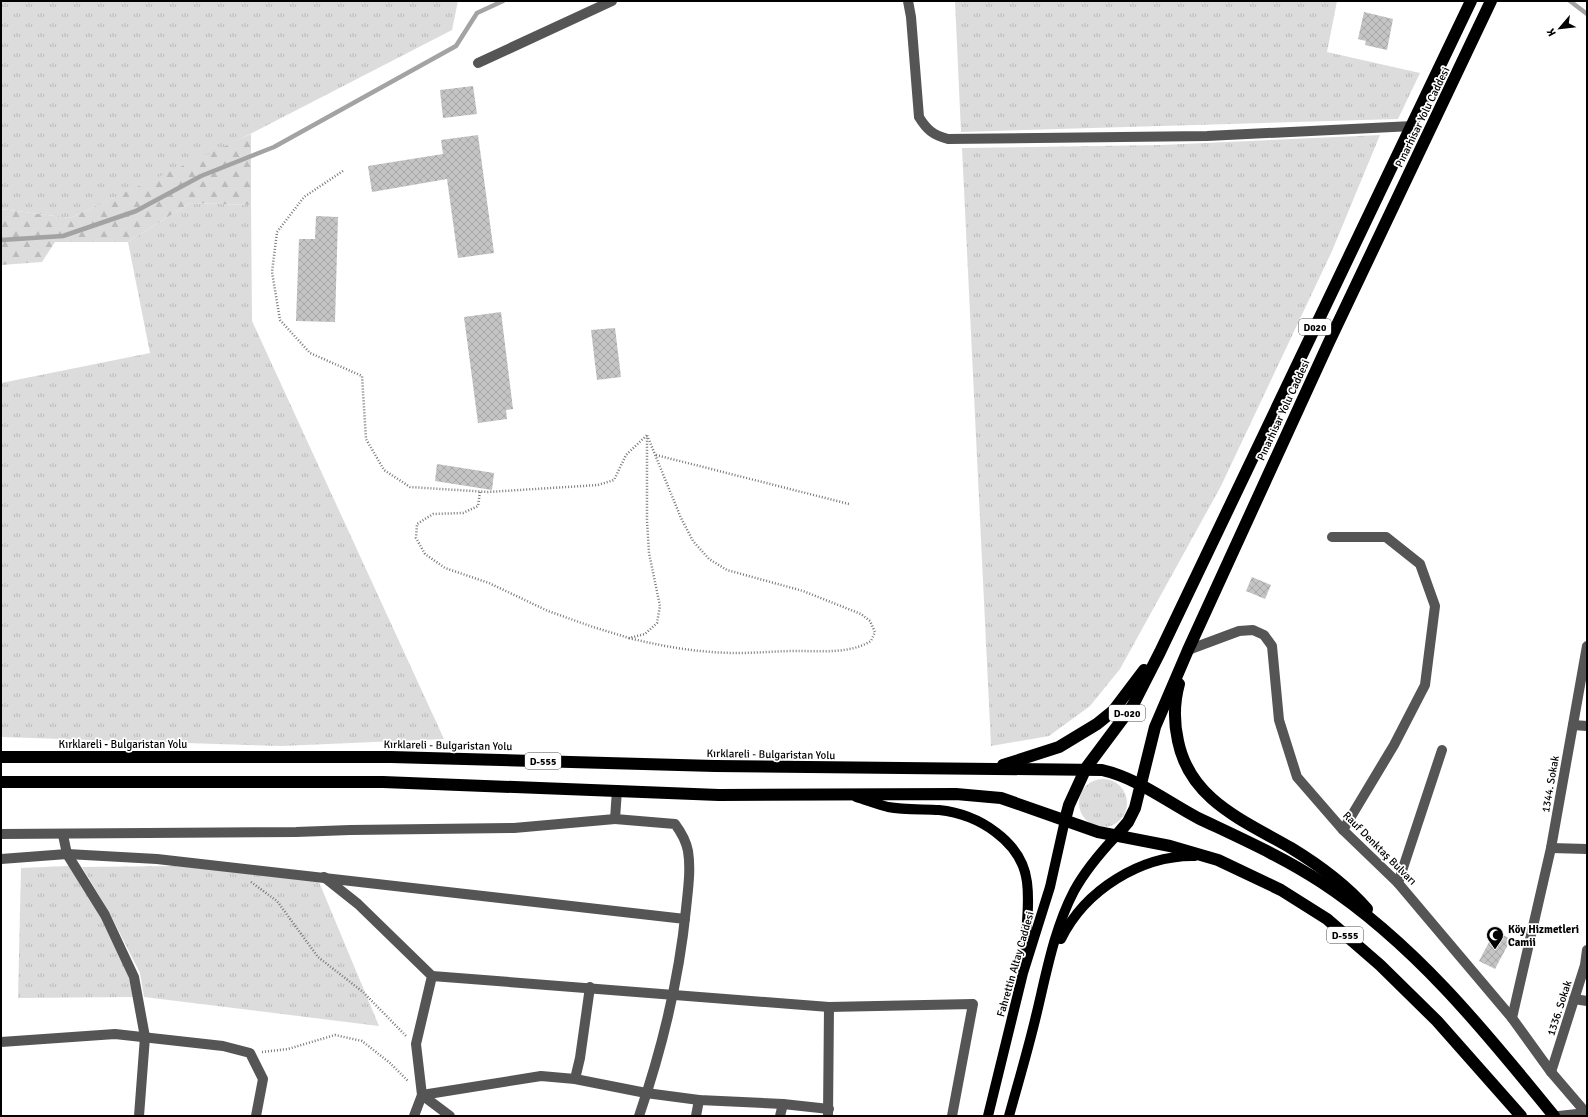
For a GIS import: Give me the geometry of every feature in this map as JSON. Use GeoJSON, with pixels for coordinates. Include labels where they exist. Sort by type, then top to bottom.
{"type":"FeatureCollection","features":[{"type":"Feature","properties":{"kind":"highway","name":"Pınarhisar Yolu Caddesi"},"geometry":{"type":"LineString","coordinates":[[1065,820],[1069,806],[1086,768],[1133,705],[1160,652],[1413,126],[1471,1]]}},
{"type":"Feature","properties":{"kind":"highway","name":"Pınarhisar Yolu Caddesi"},"geometry":{"type":"LineString","coordinates":[[1116,836],[1128,822],[1135,808],[1155,726],[1188,650],[1322,356],[1491,1]]}},
{"type":"Feature","properties":{"kind":"highway"},"geometry":{"type":"LineString","coordinates":[[1188,650],[1177,690],[1175,717],[1179,750],[1190,775],[1199,787],[1224,808],[1291,848],[1336,879],[1358,899],[1387,931]]}},
{"type":"Feature","properties":{"kind":"highway"},"geometry":{"type":"LineString","coordinates":[[993,769],[1059,747],[1097,724],[1113,710],[1160,652]]}},
{"type":"Feature","properties":{"kind":"highway","name":"Kırklareli - Bulgaristan Yolu"},"geometry":{"type":"LineString","coordinates":[[1,757],[391,757],[715,766],[993,769],[1086,768]]}},
{"type":"Feature","properties":{"kind":"highway","name":"D-555"},"geometry":{"type":"LineString","coordinates":[[1086,768],[1096,768],[1117,774],[1140,785],[1172,804],[1298,868],[1340,895],[1387,931],[1460,1004],[1554,1116]]}},
{"type":"Feature","properties":{"kind":"highway","name":"D-555"},"geometry":{"type":"LineString","coordinates":[[1,782],[383,782],[719,795],[956,794],[1001,798],[1098,832],[1170,846],[1207,856],[1260,879],[1298,900],[1327,919],[1380,965],[1437,1020],[1521,1116]]}},
{"type":"Feature","properties":{"kind":"main road"},"geometry":{"type":"LineString","coordinates":[[848,794],[889,807],[941,810],[959,814],[977,821],[1004,839],[1016,853],[1023,865],[1027,881],[1028,901],[1023,973]]}},
{"type":"Feature","properties":{"kind":"main road","name":"Fahrettin Altay Caddesi"},"geometry":{"type":"LineString","coordinates":[[988,1116],[1023,973],[1050,887],[1065,820]]}},
{"type":"Feature","properties":{"kind":"main road"},"geometry":{"type":"LineString","coordinates":[[1009,1116],[1044,980],[1073,892],[1095,859],[1116,836]]}},
{"type":"Feature","properties":{"kind":"main road"},"geometry":{"type":"LineString","coordinates":[[1044,980],[1057,947],[1071,921],[1088,901],[1126,874],[1159,859],[1177,856],[1207,856]]}},
{"type":"Feature","properties":{"kind":"street"},"geometry":{"type":"LineString","coordinates":[[478,63],[612,1]]}},
{"type":"Feature","properties":{"kind":"street"},"geometry":{"type":"LineString","coordinates":[[908,1],[911,17],[919,117],[927,129],[935,136],[948,139],[1207,136],[1413,126]]}},
{"type":"Feature","properties":{"kind":"street"},"geometry":{"type":"LineString","coordinates":[[1332,537],[1386,537],[1420,564],[1435,606],[1426,685],[1394,745],[1343,830]]}},
{"type":"Feature","properties":{"kind":"street","name":"Rauf Denktaş Bulvarı"},"geometry":{"type":"LineString","coordinates":[[1188,650],[1239,631],[1253,630],[1264,635],[1272,646],[1279,720],[1296,777],[1343,830],[1398,883],[1512,1018],[1551,1072],[1587,1114]]}},
{"type":"Feature","properties":{"kind":"street","name":"1344. Sokak"},"geometry":{"type":"LineString","coordinates":[[1512,1018],[1551,848],[1586,662],[1587,646]]}},
{"type":"Feature","properties":{"kind":"street"},"geometry":{"type":"LineString","coordinates":[[1573,725],[1587,726]]}},
{"type":"Feature","properties":{"kind":"street"},"geometry":{"type":"LineString","coordinates":[[1398,883],[1442,750]]}},
{"type":"Feature","properties":{"kind":"street"},"geometry":{"type":"LineString","coordinates":[[615,819],[617,790]]}},
{"type":"Feature","properties":{"kind":"street"},"geometry":{"type":"LineString","coordinates":[[1,834],[63,835],[514,828],[615,819],[675,824],[682,834],[688,849],[690,865],[685,919],[674,995],[638,1116]]}},
{"type":"Feature","properties":{"kind":"street"},"geometry":{"type":"LineString","coordinates":[[63,835],[67,854],[105,915],[134,977],[145,1038],[139,1116]]}},
{"type":"Feature","properties":{"kind":"street"},"geometry":{"type":"LineString","coordinates":[[1551,848],[1587,849]]}},
{"type":"Feature","properties":{"kind":"street"},"geometry":{"type":"LineString","coordinates":[[1,859],[67,854],[157,858],[685,919]]}},
{"type":"Feature","properties":{"kind":"street"},"geometry":{"type":"LineString","coordinates":[[324,877],[358,904],[432,976],[829,1007],[974,1004],[952,1116]]}},
{"type":"Feature","properties":{"kind":"street","name":"1336. Sokak"},"geometry":{"type":"LineString","coordinates":[[1551,1072],[1586,965],[1587,950]]}},
{"type":"Feature","properties":{"kind":"street"},"geometry":{"type":"LineString","coordinates":[[414,1116],[422,1095],[417,1047],[432,976]]}},
{"type":"Feature","properties":{"kind":"street"},"geometry":{"type":"LineString","coordinates":[[574,1079],[580,1058],[590,988]]}},
{"type":"Feature","properties":{"kind":"street"},"geometry":{"type":"LineString","coordinates":[[1574,999],[1587,1001]]}},
{"type":"Feature","properties":{"kind":"street"},"geometry":{"type":"LineString","coordinates":[[422,1095],[541,1076],[574,1079],[646,1093],[699,1100],[783,1104],[829,1112],[829,1007]]}},
{"type":"Feature","properties":{"kind":"street"},"geometry":{"type":"LineString","coordinates":[[1,1042],[115,1034],[223,1046],[250,1053],[263,1079],[256,1116]]}},
{"type":"Feature","properties":{"kind":"street"},"geometry":{"type":"LineString","coordinates":[[422,1095],[450,1116]]}},
{"type":"Feature","properties":{"kind":"street"},"geometry":{"type":"LineString","coordinates":[[696,1116],[699,1100]]}},
{"type":"Feature","properties":{"kind":"street"},"geometry":{"type":"LineString","coordinates":[[780,1116],[783,1104]]}},
{"type":"Feature","properties":{"kind":"street"},"geometry":{"type":"LineString","coordinates":[[1559,1116],[1587,1114]]}},
{"type":"Feature","properties":{"kind":"path"},"geometry":{"type":"LineString","coordinates":[[343,171],[304,197],[276,232],[272,272],[280,320],[310,354],[362,376],[366,439],[384,470],[410,487],[480,492],[591,486],[614,480],[626,454],[647,435]]}},
{"type":"Feature","properties":{"kind":"path"},"geometry":{"type":"LineString","coordinates":[[480,492],[478,506],[463,513],[433,514],[417,524],[416,538],[425,554],[445,568],[489,583],[548,611],[629,638],[684,649],[739,653],[830,651],[860,648],[872,641],[875,632],[870,621],[861,614],[803,591],[727,570],[709,559],[693,541],[681,518],[647,435]]}},
{"type":"Feature","properties":{"kind":"path"},"geometry":{"type":"LineString","coordinates":[[629,638],[645,634],[657,623],[660,606],[649,553],[647,521],[647,435]]}},
{"type":"Feature","properties":{"kind":"path"},"geometry":{"type":"LineString","coordinates":[[655,455],[849,504]]}},
{"type":"Feature","properties":{"kind":"path"},"geometry":{"type":"LineString","coordinates":[[248,880],[277,901],[318,957],[363,992],[417,1047]]}},
{"type":"Feature","properties":{"kind":"path"},"geometry":{"type":"LineString","coordinates":[[250,1053],[288,1049],[334,1036],[362,1041],[390,1063],[422,1095]]}},
{"type":"Feature","properties":{"kind":"green space"},"geometry":{"type":"Polygon","coordinates":[[[1,1],[458,1],[452,30],[219,150],[70,218],[1,209],[1,1]]]}},
{"type":"Feature","properties":{"kind":"green space"},"geometry":{"type":"Polygon","coordinates":[[[955,1],[1337,1],[1327,52],[1420,73],[1398,119],[961,132],[955,1]]]}},
{"type":"Feature","properties":{"kind":"green space"},"geometry":{"type":"Polygon","coordinates":[[[251,134],[251,205],[190,203],[128,242],[55,242],[42,262],[1,265],[1,209],[70,218],[251,134]]]}},
{"type":"Feature","properties":{"kind":"green space"},"geometry":{"type":"Polygon","coordinates":[[[1380,135],[1332,251],[1221,486],[1120,669],[1090,706],[1049,736],[991,746],[962,148],[1161,145],[1380,135]]]}},
{"type":"Feature","properties":{"kind":"green space"},"geometry":{"type":"Polygon","coordinates":[[[190,203],[251,205],[252,321],[444,739],[281,746],[1,737],[1,383],[150,353],[128,242],[190,203]]]}},
{"type":"Feature","properties":{"kind":"green space"},"geometry":{"type":"Polygon","coordinates":[[[1103,779],[1112,781],[1120,786],[1125,794],[1127,803],[1125,812],[1120,820],[1112,825],[1103,827],[1094,825],[1086,820],[1081,812],[1079,803],[1081,794],[1086,786],[1094,781],[1103,779]]]}},
{"type":"Feature","properties":{"kind":"green space"},"geometry":{"type":"Polygon","coordinates":[[[69,866],[108,928],[123,962],[134,997],[18,998],[21,868],[69,866]]]}},
{"type":"Feature","properties":{"kind":"green space"},"geometry":{"type":"Polygon","coordinates":[[[179,866],[319,882],[379,1026],[144,997],[140,973],[109,912],[82,867],[179,866]]]}},
{"type":"Feature","properties":{"kind":"building"},"geometry":{"type":"Polygon","coordinates":[[[1364,12],[1393,19],[1387,50],[1365,45],[1366,41],[1358,39],[1364,12]]]}},
{"type":"Feature","properties":{"kind":"building"},"geometry":{"type":"Polygon","coordinates":[[[473,86],[477,114],[443,118],[440,90],[473,86]]]}},
{"type":"Feature","properties":{"kind":"building"},"geometry":{"type":"Polygon","coordinates":[[[478,135],[494,253],[458,258],[447,179],[372,192],[368,166],[443,154],[441,140],[478,135]]]}},
{"type":"Feature","properties":{"kind":"building"},"geometry":{"type":"Polygon","coordinates":[[[316,216],[338,217],[335,322],[296,321],[299,239],[315,239],[316,216]]]}},
{"type":"Feature","properties":{"kind":"building"},"geometry":{"type":"Polygon","coordinates":[[[501,312],[513,409],[506,410],[507,419],[478,423],[464,317],[501,312]]]}},
{"type":"Feature","properties":{"kind":"building"},"geometry":{"type":"Polygon","coordinates":[[[615,328],[621,377],[597,380],[591,330],[615,328]]]}},
{"type":"Feature","properties":{"kind":"building"},"geometry":{"type":"Polygon","coordinates":[[[437,464],[494,473],[492,490],[435,481],[437,464]]]}},
{"type":"Feature","properties":{"kind":"building"},"geometry":{"type":"Polygon","coordinates":[[[1252,577],[1271,585],[1265,599],[1246,591],[1252,577]]]}},
{"type":"Feature","properties":{"kind":"building","name":"Köy Hizmetleri Camii"},"geometry":{"type":"Polygon","coordinates":[[[1495,931],[1511,939],[1495,969],[1479,961],[1495,931]]]}},
{"type":"Feature","properties":{"kind":"waterway"},"geometry":{"type":"LineString","coordinates":[[1,240],[63,236],[136,211],[201,176],[274,147],[456,46],[477,13],[503,1]]}},
{"type":"Feature","properties":{"kind":"waterway"},"geometry":{"type":"LineString","coordinates":[[1570,1],[1587,14]]}},
{"type":"Feature","properties":{"kind":"place","name":"Köy Hizmetleri Camii"},"geometry":{"type":"Point","coordinates":[1495,950]}}]}
